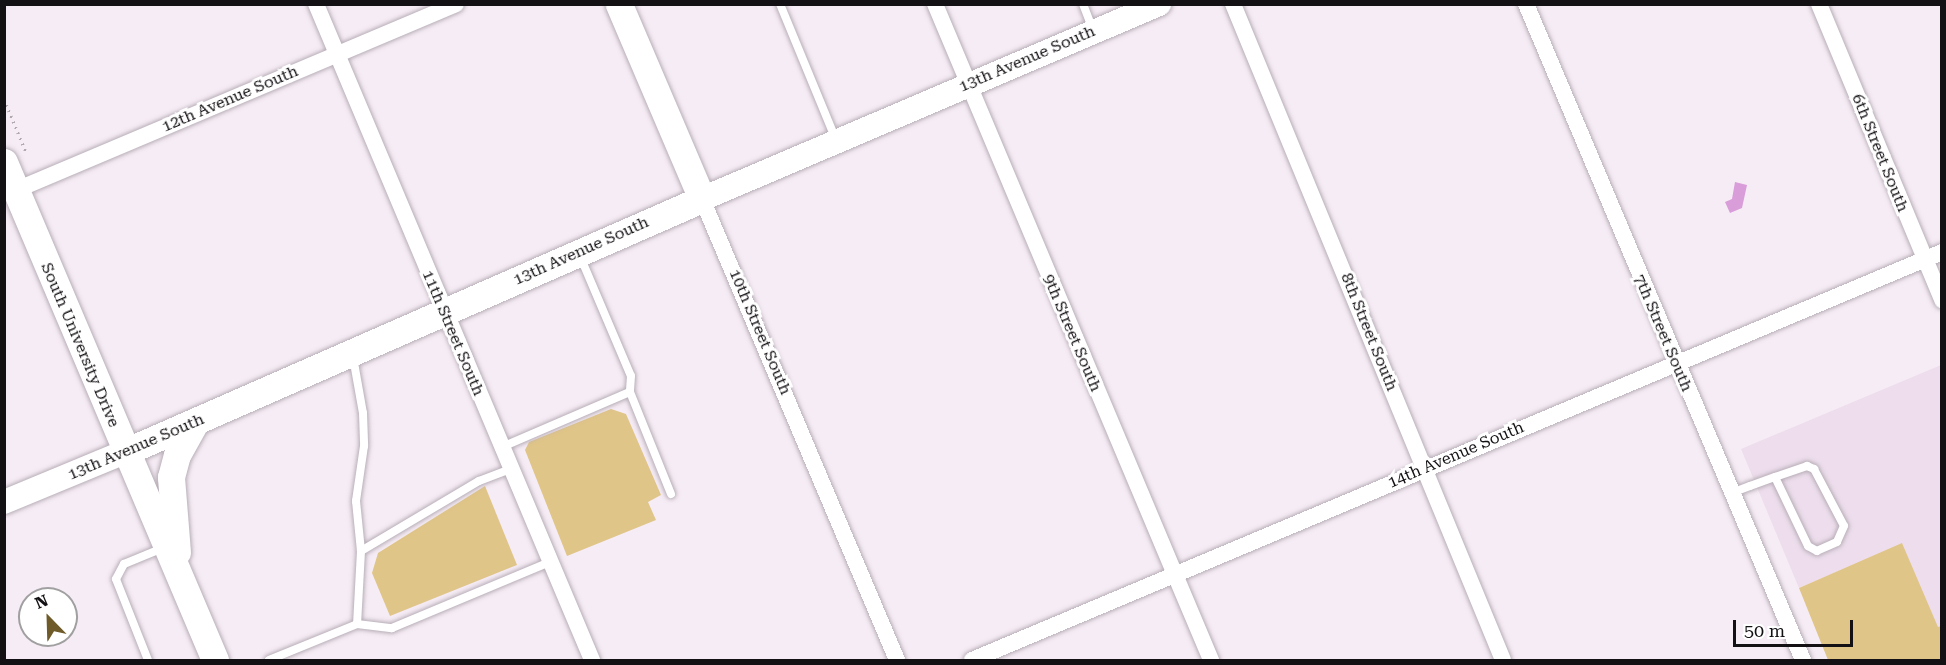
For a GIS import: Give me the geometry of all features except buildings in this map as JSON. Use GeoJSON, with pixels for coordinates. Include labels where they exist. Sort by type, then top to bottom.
{"type":"FeatureCollection","features":[{"type":"Feature","properties":{"kind":"main road","name":"10th Street South"},"geometry":{"type":"LineString","coordinates":[[619,4],[702,199]]}},
{"type":"Feature","properties":{"kind":"main road","name":"South University Drive"},"geometry":{"type":"LineString","coordinates":[[15,157],[10,192],[125,452],[172,544],[178,571],[215,660]]}},
{"type":"Feature","properties":{"kind":"main road","name":"13th Avenue South"},"geometry":{"type":"LineString","coordinates":[[125,452],[702,199]]}},
{"type":"Feature","properties":{"kind":"main road"},"geometry":{"type":"LineString","coordinates":[[172,544],[171,477],[177,455],[196,421]]}},
{"type":"Feature","properties":{"kind":"street","name":"11th Street South"},"geometry":{"type":"LineString","coordinates":[[316,4],[592,660]]}},
{"type":"Feature","properties":{"kind":"street","name":"12th Avenue South"},"geometry":{"type":"LineString","coordinates":[[10,192],[456,4]]}},
{"type":"Feature","properties":{"kind":"street","name":"9th Street South"},"geometry":{"type":"LineString","coordinates":[[935,4],[1211,660]]}},
{"type":"Feature","properties":{"kind":"street","name":"13th Avenue South"},"geometry":{"type":"LineString","coordinates":[[702,199],[968,83],[1159,4]]}},
{"type":"Feature","properties":{"kind":"street","name":"8th Street South"},"geometry":{"type":"LineString","coordinates":[[1233,4],[1503,660]]}},
{"type":"Feature","properties":{"kind":"street","name":"7th Street South"},"geometry":{"type":"LineString","coordinates":[[1526,4],[1675,363],[1734,492],[1803,660]]}},
{"type":"Feature","properties":{"kind":"street","name":"6th Street South"},"geometry":{"type":"LineString","coordinates":[[1819,4],[1941,300]]}},
{"type":"Feature","properties":{"kind":"street","name":"10th Street South"},"geometry":{"type":"LineString","coordinates":[[702,199],[897,660]]}},
{"type":"Feature","properties":{"kind":"street","name":"14th Avenue South"},"geometry":{"type":"LineString","coordinates":[[972,660],[1941,252]]}},
{"type":"Feature","properties":{"kind":"street","name":"13th Avenue South"},"geometry":{"type":"LineString","coordinates":[[4,502],[125,452]]}},
{"type":"Feature","properties":{"kind":"lane"},"geometry":{"type":"LineString","coordinates":[[780,4],[836,140]]}},
{"type":"Feature","properties":{"kind":"lane"},"geometry":{"type":"LineString","coordinates":[[1083,4],[1094,31]]}},
{"type":"Feature","properties":{"kind":"lane"},"geometry":{"type":"LineString","coordinates":[[578,253],[631,376],[630,392],[671,494]]}},
{"type":"Feature","properties":{"kind":"lane"},"geometry":{"type":"LineString","coordinates":[[352,352],[363,413],[364,446],[356,501],[362,551],[357,624]]}},
{"type":"Feature","properties":{"kind":"lane"},"geometry":{"type":"LineString","coordinates":[[501,447],[630,392]]}},
{"type":"Feature","properties":{"kind":"lane"},"geometry":{"type":"LineString","coordinates":[[1734,492],[1775,477],[1807,466],[1820,475],[1844,526],[1837,542],[1817,551],[1808,546],[1775,477]]}},
{"type":"Feature","properties":{"kind":"lane"},"geometry":{"type":"LineString","coordinates":[[362,551],[479,482],[510,469]]}},
{"type":"Feature","properties":{"kind":"lane"},"geometry":{"type":"LineString","coordinates":[[148,660],[116,579],[124,564],[172,544]]}},
{"type":"Feature","properties":{"kind":"lane"},"geometry":{"type":"LineString","coordinates":[[269,660],[357,624],[392,628],[550,562]]}},
{"type":"Feature","properties":{"kind":"path"},"geometry":{"type":"LineString","coordinates":[[4,99],[15,157]]}},
{"type":"Feature","properties":{"kind":"shaded area"},"geometry":{"type":"Polygon","coordinates":[[[1735,182],[1747,185],[1742,208],[1730,213],[1725,202],[1732,199],[1735,182]]]}},
{"type":"Feature","properties":{"kind":"shaded area"},"geometry":{"type":"Polygon","coordinates":[[[1941,365],[1941,626],[1938,628],[1902,544],[1799,588],[1741,449],[1941,365]]]}},
{"type":"Feature","properties":{"kind":"shaded area"},"geometry":{"type":"Polygon","coordinates":[[[611,409],[626,414],[661,495],[648,502],[656,520],[567,556],[525,450],[529,442],[611,409]]]}},
{"type":"Feature","properties":{"kind":"shaded area"},"geometry":{"type":"Polygon","coordinates":[[[485,486],[517,565],[390,616],[372,573],[378,553],[485,486]]]}},
{"type":"Feature","properties":{"kind":"shaded area"},"geometry":{"type":"Polygon","coordinates":[[[1902,543],[1938,627],[1941,626],[1941,660],[1828,660],[1799,588],[1902,543]]]}}]}
